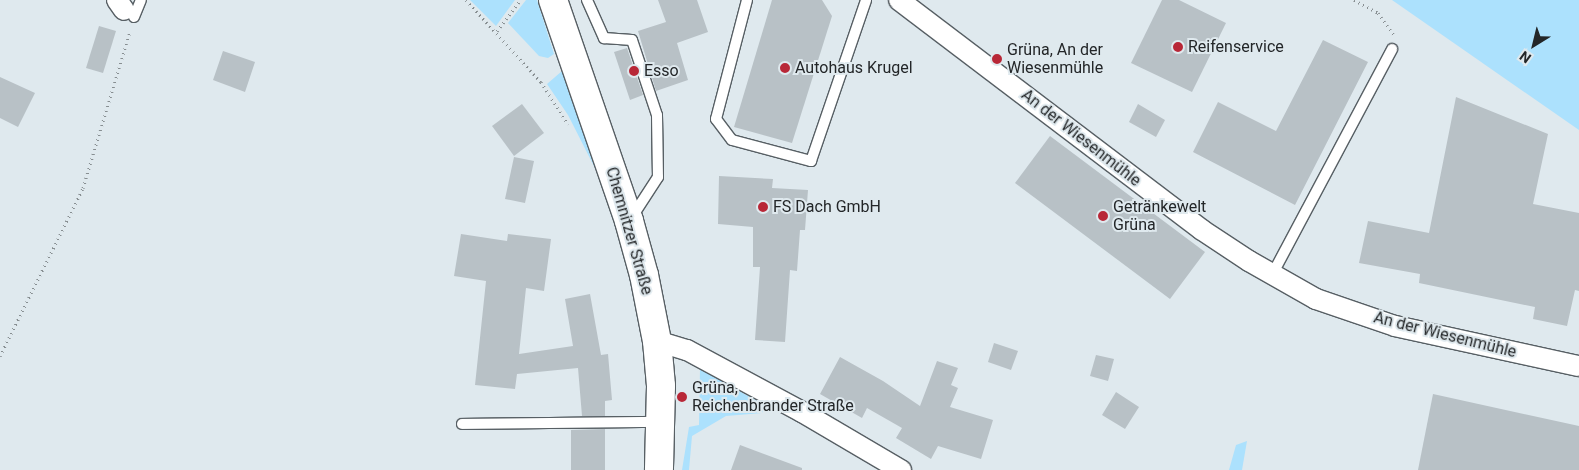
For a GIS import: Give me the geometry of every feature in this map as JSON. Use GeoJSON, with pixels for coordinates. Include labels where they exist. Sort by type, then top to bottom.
{"type":"FeatureCollection","features":[{"type":"Feature","properties":{"kind":"main road","name":"Chemnitzer Straße"},"geometry":{"type":"LineString","coordinates":[[553,0],[629,221],[644,275],[657,341],[661,422],[659,470]]}},
{"type":"Feature","properties":{"kind":"street","name":"An der Wiesenmühle"},"geometry":{"type":"LineString","coordinates":[[899,0],[1202,230],[1272,275],[1316,299],[1395,326],[1579,366]]}},
{"type":"Feature","properties":{"kind":"street"},"geometry":{"type":"LineString","coordinates":[[657,341],[687,350],[802,412],[895,469]]}},
{"type":"Feature","properties":{"kind":"lane"},"geometry":{"type":"LineString","coordinates":[[587,0],[604,38],[632,40],[657,115],[658,177],[629,221]]}},
{"type":"Feature","properties":{"kind":"lane"},"geometry":{"type":"LineString","coordinates":[[747,0],[716,119],[732,140],[811,162],[866,0]]}},
{"type":"Feature","properties":{"kind":"lane"},"geometry":{"type":"LineString","coordinates":[[1272,275],[1392,49]]}},
{"type":"Feature","properties":{"kind":"lane"},"geometry":{"type":"LineString","coordinates":[[462,424],[661,422]]}},
{"type":"Feature","properties":{"kind":"path"},"geometry":{"type":"LineString","coordinates":[[466,0],[497,31],[541,82],[570,127]]}},
{"type":"Feature","properties":{"kind":"path"},"geometry":{"type":"LineString","coordinates":[[497,31],[520,0]]}},
{"type":"Feature","properties":{"kind":"path"},"geometry":{"type":"LineString","coordinates":[[1354,0],[1378,13],[1394,32],[1392,49]]}},
{"type":"Feature","properties":{"kind":"path"},"geometry":{"type":"LineString","coordinates":[[0,356],[83,188],[129,7]]}},
{"type":"Feature","properties":{"kind":"shaded area"},"geometry":{"type":"Polygon","coordinates":[[[470,0],[515,0],[496,26],[470,0]]]}},
{"type":"Feature","properties":{"kind":"shaded area"},"geometry":{"type":"Polygon","coordinates":[[[526,0],[537,0],[554,54],[548,58],[539,56],[508,23],[526,0]]]}},
{"type":"Feature","properties":{"kind":"shaded area"},"geometry":{"type":"Polygon","coordinates":[[[1392,0],[1579,0],[1579,130],[1392,0]]]}},
{"type":"Feature","properties":{"kind":"shaded area"},"geometry":{"type":"Polygon","coordinates":[[[562,71],[604,186],[568,115],[547,84],[562,71]]]}},
{"type":"Feature","properties":{"kind":"shaded area"},"geometry":{"type":"Polygon","coordinates":[[[700,369],[766,406],[762,413],[726,416],[692,436],[689,470],[682,470],[689,427],[699,425],[700,369]]]}},
{"type":"Feature","properties":{"kind":"shaded area"},"geometry":{"type":"Polygon","coordinates":[[[1247,441],[1242,470],[1229,470],[1236,445],[1247,441]]]}},
{"type":"Feature","properties":{"kind":"building"},"geometry":{"type":"Polygon","coordinates":[[[658,0],[697,0],[708,32],[677,43],[688,80],[656,91],[638,31],[666,22],[658,0]]]}},
{"type":"Feature","properties":{"kind":"building"},"geometry":{"type":"Polygon","coordinates":[[[772,0],[822,0],[832,16],[792,143],[734,127],[772,0]]]}},
{"type":"Feature","properties":{"kind":"building"},"geometry":{"type":"Polygon","coordinates":[[[1162,0],[1179,0],[1226,23],[1192,92],[1131,63],[1162,0]]]}},
{"type":"Feature","properties":{"kind":"building"},"geometry":{"type":"Polygon","coordinates":[[[99,26],[116,31],[103,73],[86,68],[99,26]]]}},
{"type":"Feature","properties":{"kind":"building"},"geometry":{"type":"Polygon","coordinates":[[[1323,40],[1368,62],[1295,205],[1193,152],[1218,102],[1276,131],[1323,40]]]}},
{"type":"Feature","properties":{"kind":"building"},"geometry":{"type":"Polygon","coordinates":[[[627,48],[643,95],[630,100],[614,52],[627,48]]]}},
{"type":"Feature","properties":{"kind":"building"},"geometry":{"type":"Polygon","coordinates":[[[223,51],[255,62],[245,92],[213,80],[223,51]]]}},
{"type":"Feature","properties":{"kind":"building"},"geometry":{"type":"Polygon","coordinates":[[[0,77],[35,93],[18,127],[0,118],[0,77]]]}},
{"type":"Feature","properties":{"kind":"building"},"geometry":{"type":"Polygon","coordinates":[[[1456,97],[1548,134],[1533,204],[1579,213],[1579,291],[1575,290],[1567,326],[1533,319],[1535,307],[1419,283],[1420,274],[1359,263],[1368,221],[1429,233],[1456,97]]]}},
{"type":"Feature","properties":{"kind":"building"},"geometry":{"type":"Polygon","coordinates":[[[522,104],[544,133],[514,156],[492,126],[522,104]]]}},
{"type":"Feature","properties":{"kind":"building"},"geometry":{"type":"Polygon","coordinates":[[[1138,104],[1165,120],[1156,137],[1129,122],[1138,104]]]}},
{"type":"Feature","properties":{"kind":"building"},"geometry":{"type":"Polygon","coordinates":[[[1050,136],[1205,252],[1170,299],[1015,183],[1050,136]]]}},
{"type":"Feature","properties":{"kind":"building"},"geometry":{"type":"Polygon","coordinates":[[[514,157],[534,161],[525,203],[505,199],[514,157]]]}},
{"type":"Feature","properties":{"kind":"building","name":"FS Dach GmbH"},"geometry":{"type":"Polygon","coordinates":[[[719,176],[773,179],[772,188],[808,190],[805,230],[800,230],[797,271],[790,270],[785,342],[755,340],[760,267],[753,267],[753,227],[718,224],[719,176]]]}},
{"type":"Feature","properties":{"kind":"building"},"geometry":{"type":"Polygon","coordinates":[[[461,234],[507,241],[508,234],[551,239],[544,291],[526,288],[519,354],[573,346],[565,299],[590,294],[601,355],[608,354],[612,400],[605,401],[605,416],[582,416],[578,368],[517,374],[515,389],[475,385],[486,281],[454,276],[461,234]]]}},
{"type":"Feature","properties":{"kind":"building"},"geometry":{"type":"Polygon","coordinates":[[[994,343],[1018,351],[1011,370],[988,362],[994,343]]]}},
{"type":"Feature","properties":{"kind":"building"},"geometry":{"type":"Polygon","coordinates":[[[1096,355],[1114,359],[1108,381],[1090,376],[1096,355]]]}},
{"type":"Feature","properties":{"kind":"building"},"geometry":{"type":"Polygon","coordinates":[[[840,357],[883,381],[920,406],[937,361],[958,368],[951,385],[958,388],[950,407],[993,420],[981,459],[938,446],[931,459],[896,438],[902,428],[867,408],[862,418],[820,394],[840,357]]]}},
{"type":"Feature","properties":{"kind":"building"},"geometry":{"type":"Polygon","coordinates":[[[1116,392],[1139,407],[1125,429],[1102,415],[1116,392]]]}},
{"type":"Feature","properties":{"kind":"building"},"geometry":{"type":"Polygon","coordinates":[[[1433,394],[1579,426],[1579,470],[1418,470],[1433,394]]]}},
{"type":"Feature","properties":{"kind":"building"},"geometry":{"type":"Polygon","coordinates":[[[605,429],[605,470],[571,470],[571,430],[605,429]]]}},
{"type":"Feature","properties":{"kind":"building"},"geometry":{"type":"Polygon","coordinates":[[[740,445],[802,468],[802,470],[731,470],[740,445]]]}},
{"type":"Feature","properties":{"kind":"place","name":"Reifenservice"},"geometry":{"type":"Point","coordinates":[1178,47]}},
{"type":"Feature","properties":{"kind":"place","name":"Grüna, An der Wiesenmühle"},"geometry":{"type":"Point","coordinates":[997,59]}},
{"type":"Feature","properties":{"kind":"place","name":"Autohaus Krugel"},"geometry":{"type":"Point","coordinates":[785,68]}},
{"type":"Feature","properties":{"kind":"place","name":"Esso"},"geometry":{"type":"Point","coordinates":[634,71]}},
{"type":"Feature","properties":{"kind":"place","name":"FS Dach GmbH"},"geometry":{"type":"Point","coordinates":[763,207]}},
{"type":"Feature","properties":{"kind":"place","name":"Getränkewelt Grüna"},"geometry":{"type":"Point","coordinates":[1103,216]}},
{"type":"Feature","properties":{"kind":"place","name":"Grüna, Reichenbrander Straße"},"geometry":{"type":"Point","coordinates":[682,397]}}]}
